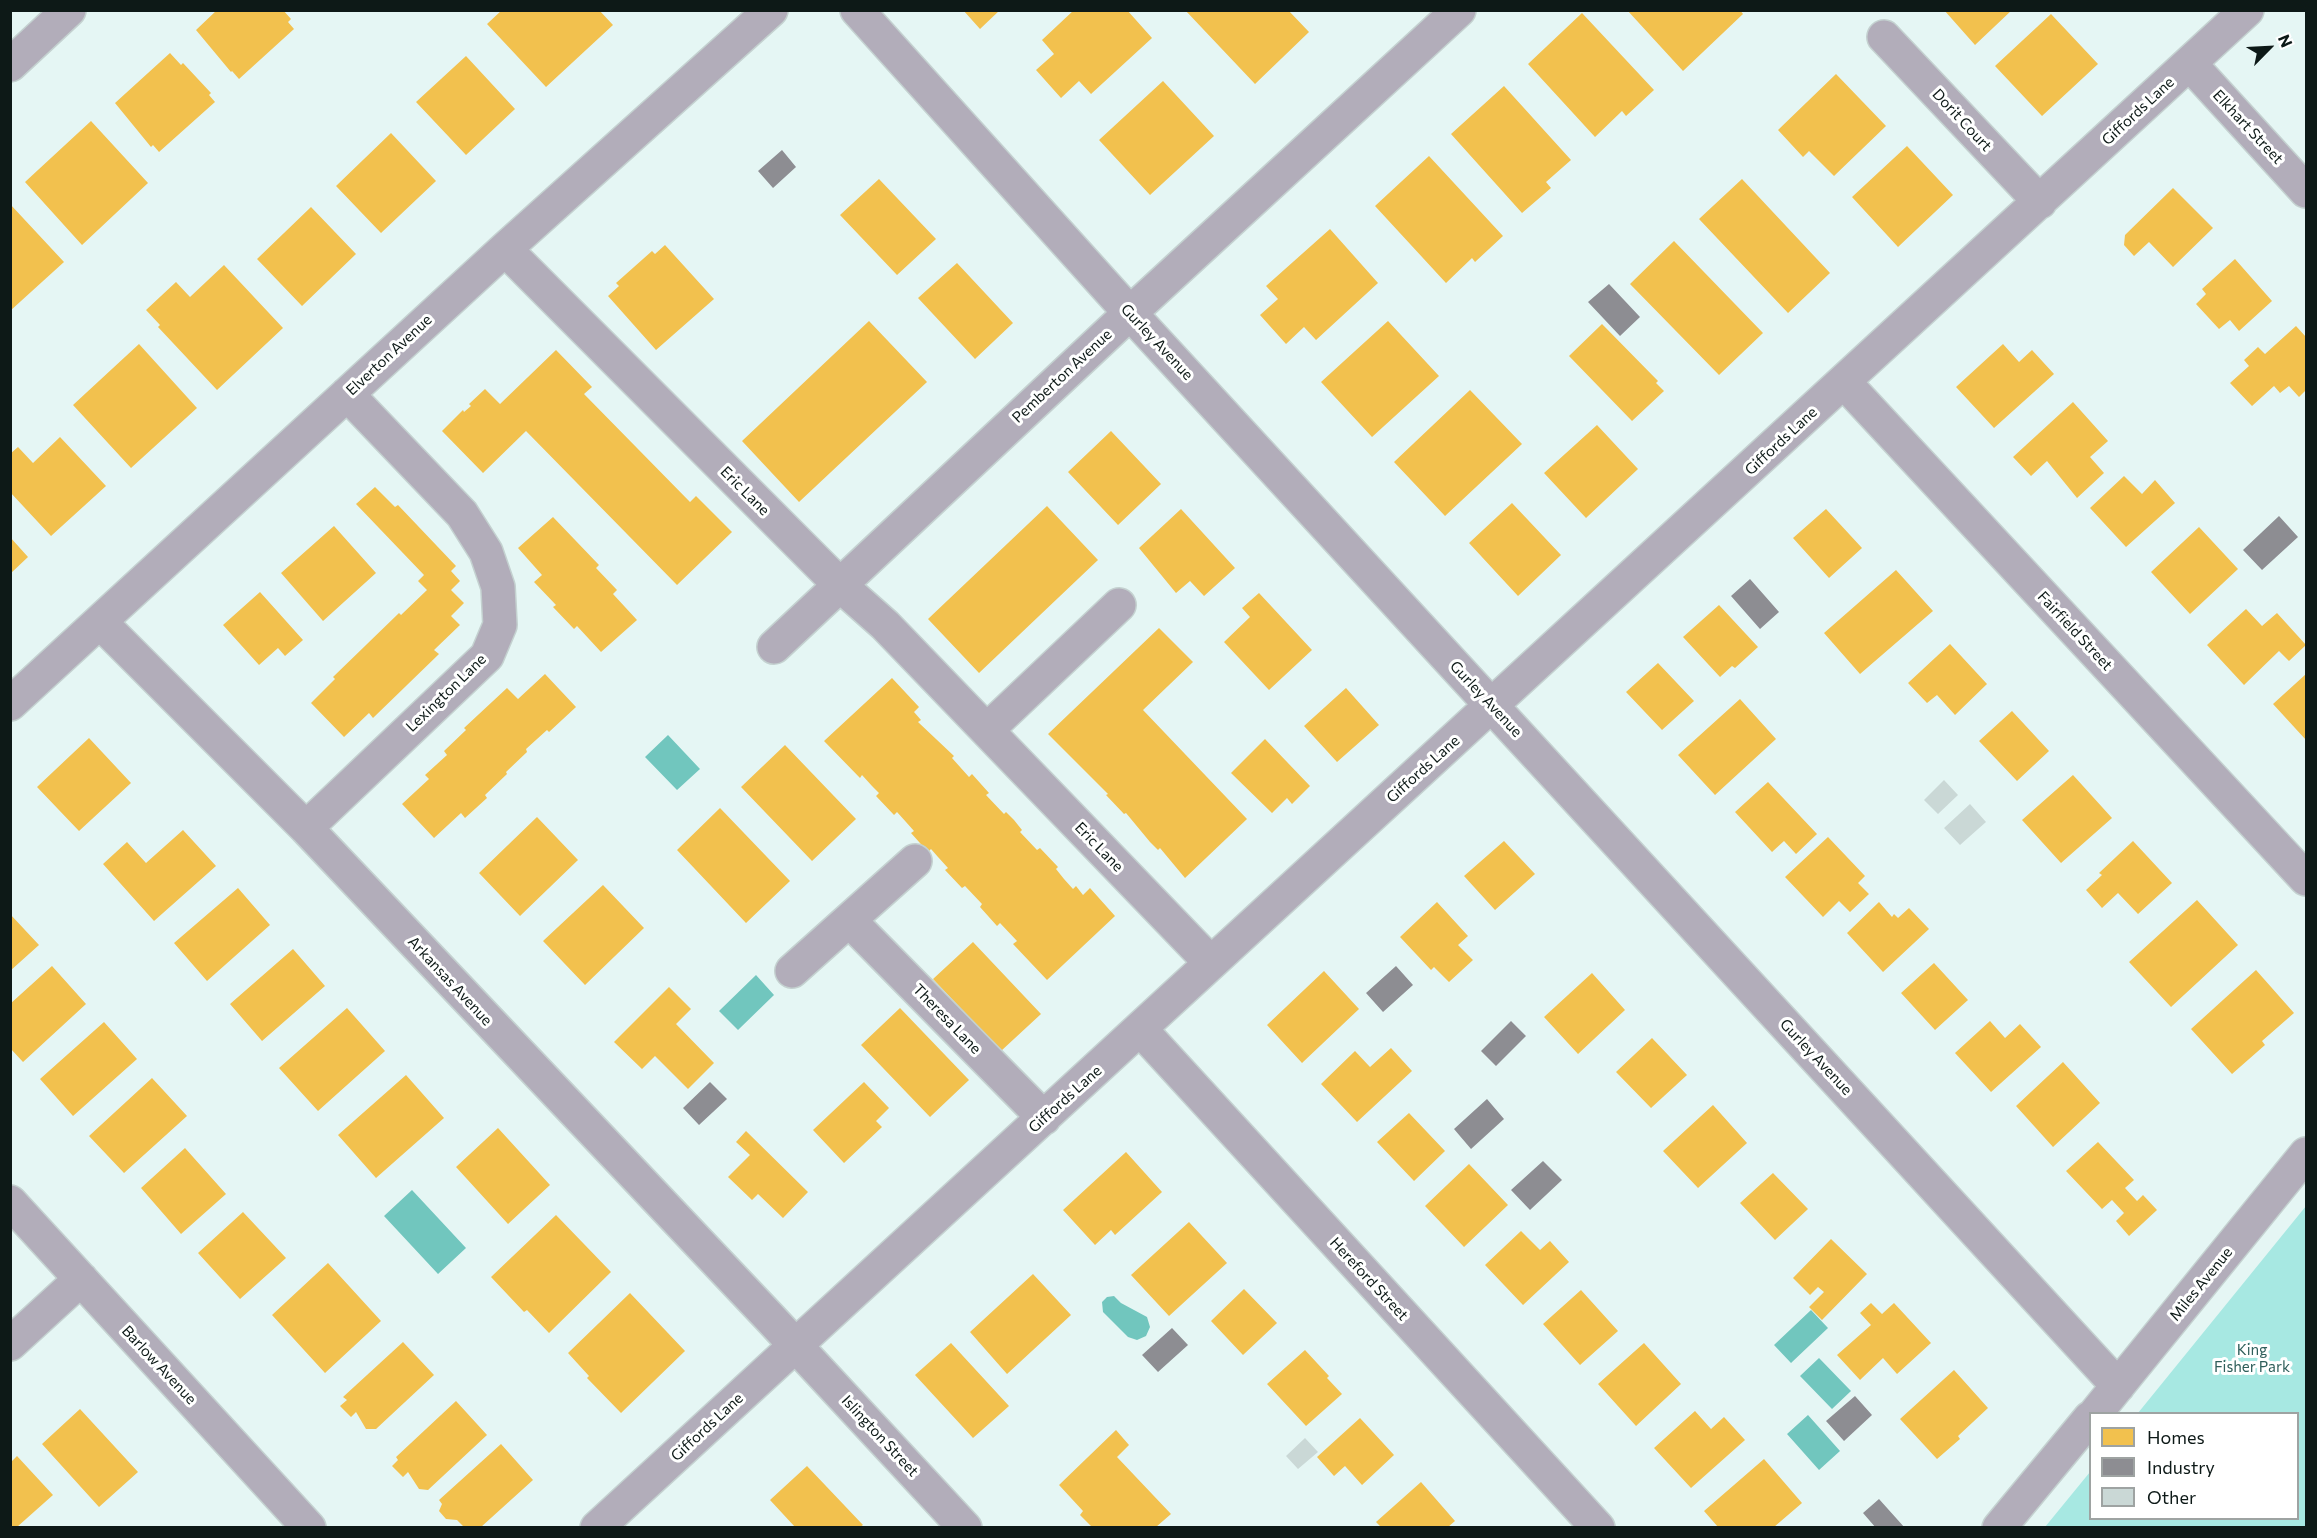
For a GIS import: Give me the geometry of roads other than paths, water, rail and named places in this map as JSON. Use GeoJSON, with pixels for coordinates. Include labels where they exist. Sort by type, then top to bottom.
{"type":"FeatureCollection","features":[{"type":"Feature","properties":{"kind":"street"},"geometry":{"type":"LineString","coordinates":[[10,65],[69,10]]}},
{"type":"Feature","properties":{"kind":"street","name":"Elverton Avenue"},"geometry":{"type":"LineString","coordinates":[[10,704],[505,249],[771,10]]}},
{"type":"Feature","properties":{"kind":"street","name":"Gurley Avenue"},"geometry":{"type":"LineString","coordinates":[[857,10],[1130,313],[2118,1386]]}},
{"type":"Feature","properties":{"kind":"street","name":"Pemberton Avenue"},"geometry":{"type":"LineString","coordinates":[[774,647],[1130,313],[1459,10]]}},
{"type":"Feature","properties":{"kind":"street","name":"Giffords Lane"},"geometry":{"type":"LineString","coordinates":[[597,1527],[1141,1030],[2247,10]]}},
{"type":"Feature","properties":{"kind":"street","name":"Dorit Court"},"geometry":{"type":"LineString","coordinates":[[1884,37],[2040,202]]}},
{"type":"Feature","properties":{"kind":"street","name":"Elkhart Street"},"geometry":{"type":"LineString","coordinates":[[2190,64],[2307,191]]}},
{"type":"Feature","properties":{"kind":"street","name":"Eric Lane"},"geometry":{"type":"LineString","coordinates":[[505,249],[841,586],[885,625],[1211,963]]}},
{"type":"Feature","properties":{"kind":"street","name":"Fairfield Street"},"geometry":{"type":"LineString","coordinates":[[1844,382],[2307,879]]}},
{"type":"Feature","properties":{"kind":"street","name":"Lexington Lane"},"geometry":{"type":"LineString","coordinates":[[306,828],[487,656],[500,625],[498,587],[486,552],[462,514],[347,394]]}},
{"type":"Feature","properties":{"kind":"street"},"geometry":{"type":"LineString","coordinates":[[987,730],[1119,605]]}},
{"type":"Feature","properties":{"kind":"street","name":"Arkansas Avenue"},"geometry":{"type":"LineString","coordinates":[[100,622],[306,828],[796,1346]]}},
{"type":"Feature","properties":{"kind":"street"},"geometry":{"type":"LineString","coordinates":[[792,971],[915,861]]}},
{"type":"Feature","properties":{"kind":"street","name":"Theresa Lane"},"geometry":{"type":"LineString","coordinates":[[849,920],[1044,1118]]}},
{"type":"Feature","properties":{"kind":"street","name":"Hereford Street"},"geometry":{"type":"LineString","coordinates":[[1141,1030],[1598,1527]]}},
{"type":"Feature","properties":{"kind":"street","name":"Miles Avenue"},"geometry":{"type":"LineString","coordinates":[[2096,1412],[2307,1154]]}},
{"type":"Feature","properties":{"kind":"street","name":"Barlow Avenue"},"geometry":{"type":"LineString","coordinates":[[10,1202],[309,1527]]}},
{"type":"Feature","properties":{"kind":"street"},"geometry":{"type":"LineString","coordinates":[[10,1344],[81,1280]]}},
{"type":"Feature","properties":{"kind":"street","name":"Islington Street"},"geometry":{"type":"LineString","coordinates":[[796,1346],[965,1527]]}},
{"type":"Feature","properties":{"kind":"street"},"geometry":{"type":"LineString","coordinates":[[1999,1527],[2089,1420]]}},
{"type":"Feature","properties":{"kind":"park label","name":"King Fisher Park"},"geometry":{"type":"Point","coordinates":[2252,1358]}}]}
